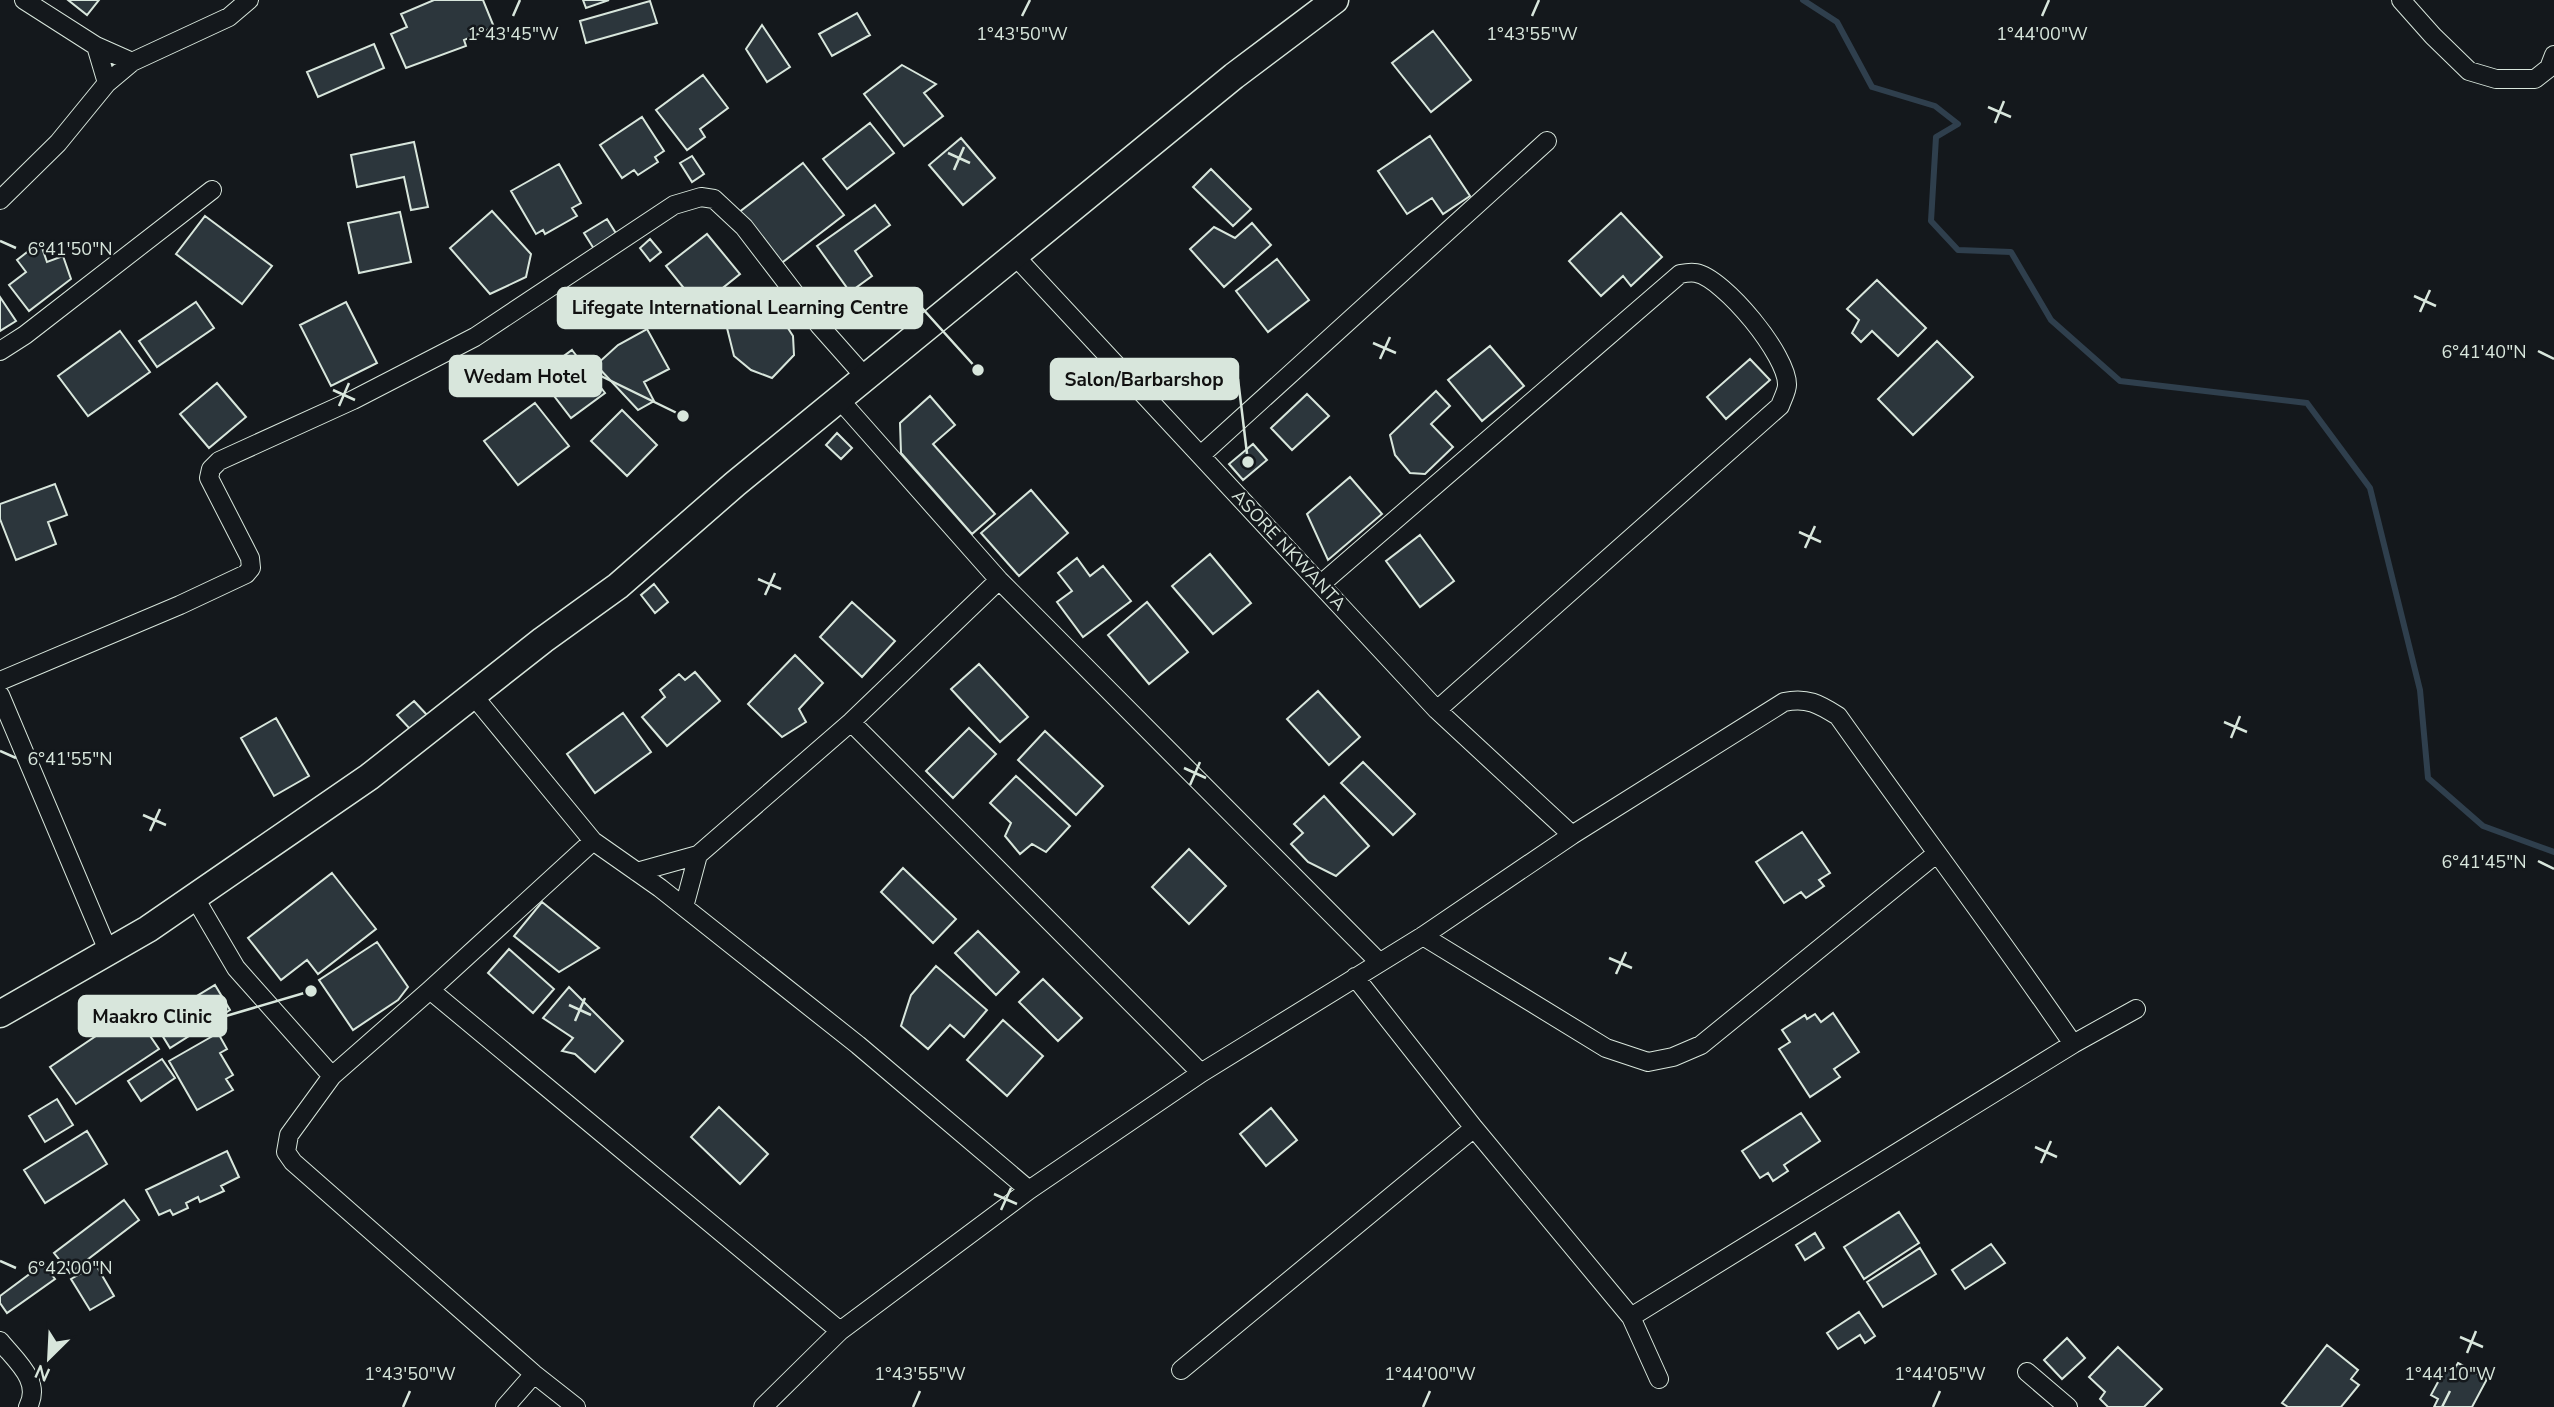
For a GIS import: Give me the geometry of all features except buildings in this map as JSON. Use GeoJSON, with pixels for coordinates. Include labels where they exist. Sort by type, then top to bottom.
{"type":"FeatureCollection","features":[{"type":"Feature","properties":{"kind":"street"},"geometry":{"type":"LineString","coordinates":[[24,0],[96,46],[132,62]]}},
{"type":"Feature","properties":{"kind":"street"},"geometry":{"type":"LineString","coordinates":[[0,200],[58,143],[107,83],[132,62],[229,17],[249,0]]}},
{"type":"Feature","properties":{"kind":"street"},"geometry":{"type":"LineString","coordinates":[[0,1014],[110,953],[195,898],[369,777],[472,695],[618,586],[735,484],[1234,76],[1335,0]]}},
{"type":"Feature","properties":{"kind":"street"},"geometry":{"type":"LineString","coordinates":[[2401,0],[2469,71],[2496,79],[2535,79],[2549,68],[2554,55]]}},
{"type":"Feature","properties":{"kind":"street"},"geometry":{"type":"LineString","coordinates":[[96,46],[107,83]]}},
{"type":"Feature","properties":{"kind":"street"},"geometry":{"type":"LineString","coordinates":[[1201,455],[1547,141]]}},
{"type":"Feature","properties":{"kind":"street"},"geometry":{"type":"LineString","coordinates":[[0,351],[25,335],[212,190]]}},
{"type":"Feature","properties":{"kind":"street"},"geometry":{"type":"LineString","coordinates":[[0,681],[180,605],[246,574],[251,568],[250,558],[209,478],[211,469],[219,461],[354,400],[475,337],[674,205],[701,197],[714,198],[744,227],[819,325],[866,378]]}},
{"type":"Feature","properties":{"kind":"street","name":"ASORE NKWANTA"},"geometry":{"type":"LineString","coordinates":[[1015,256],[1437,710],[1572,835]]}},
{"type":"Feature","properties":{"kind":"street"},"geometry":{"type":"LineString","coordinates":[[1321,584],[1680,274],[1698,273],[1727,292],[1760,329],[1776,355],[1787,384],[1780,406],[1437,710]]}},
{"type":"Feature","properties":{"kind":"street"},"geometry":{"type":"LineString","coordinates":[[839,400],[999,580],[1380,962]]}},
{"type":"Feature","properties":{"kind":"street"},"geometry":{"type":"LineString","coordinates":[[637,872],[698,855],[851,722],[999,580]]}},
{"type":"Feature","properties":{"kind":"street"},"geometry":{"type":"LineString","coordinates":[[0,695],[110,953]]}},
{"type":"Feature","properties":{"kind":"street"},"geometry":{"type":"LineString","coordinates":[[472,695],[593,841],[684,907],[858,1045],[1029,1190]]}},
{"type":"Feature","properties":{"kind":"street"},"geometry":{"type":"LineString","coordinates":[[763,1407],[840,1331],[1029,1190],[1201,1073],[1423,936],[1572,835],[1784,702],[1798,699],[1814,701],[1838,716],[1936,854],[2014,957],[2073,1044]]}},
{"type":"Feature","properties":{"kind":"street"},"geometry":{"type":"LineString","coordinates":[[851,722],[1201,1073]]}},
{"type":"Feature","properties":{"kind":"street"},"geometry":{"type":"LineString","coordinates":[[576,1407],[534,1374],[293,1162],[286,1152],[289,1135],[332,1076],[593,841]]}},
{"type":"Feature","properties":{"kind":"street"},"geometry":{"type":"LineString","coordinates":[[1423,936],[1606,1048],[1648,1062],[1674,1057],[1701,1045],[1936,854]]}},
{"type":"Feature","properties":{"kind":"street"},"geometry":{"type":"LineString","coordinates":[[684,907],[698,855]]}},
{"type":"Feature","properties":{"kind":"street"},"geometry":{"type":"LineString","coordinates":[[195,898],[236,968],[332,1076]]}},
{"type":"Feature","properties":{"kind":"street"},"geometry":{"type":"LineString","coordinates":[[1355,977],[1474,1128],[1631,1317],[1659,1379]]}},
{"type":"Feature","properties":{"kind":"street"},"geometry":{"type":"LineString","coordinates":[[430,990],[840,1331]]}},
{"type":"Feature","properties":{"kind":"street"},"geometry":{"type":"LineString","coordinates":[[1631,1317],[2073,1044],[2136,1009]]}},
{"type":"Feature","properties":{"kind":"street"},"geometry":{"type":"LineString","coordinates":[[1181,1370],[1474,1128]]}},
{"type":"Feature","properties":{"kind":"street"},"geometry":{"type":"LineString","coordinates":[[0,1341],[32,1381],[34,1395],[29,1407]]}},
{"type":"Feature","properties":{"kind":"street"},"geometry":{"type":"LineString","coordinates":[[2027,1372],[2068,1407]]}},
{"type":"Feature","properties":{"kind":"street"},"geometry":{"type":"LineString","coordinates":[[505,1407],[534,1374]]}},
{"type":"Feature","properties":{"kind":"waterway"},"geometry":{"type":"LineString","coordinates":[[1803,0],[1837,22],[1872,87],[1935,106],[1958,124],[1936,137],[1931,221],[1958,250],[2011,252],[2051,320],[2120,381],[2307,403],[2370,488],[2420,690],[2428,778],[2483,826],[2554,852]]}},
{"type":"Feature","properties":{"kind":"place","name":"Lifegate International Learning Centre"},"geometry":{"type":"Point","coordinates":[978,370]}},
{"type":"Feature","properties":{"kind":"place","name":"Wedam Hotel"},"geometry":{"type":"Point","coordinates":[683,416]}},
{"type":"Feature","properties":{"kind":"place","name":"Salon/Barbarshop"},"geometry":{"type":"Point","coordinates":[1248,462]}},
{"type":"Feature","properties":{"kind":"place","name":"Maakro Clinic"},"geometry":{"type":"Point","coordinates":[311,991]}}]}
